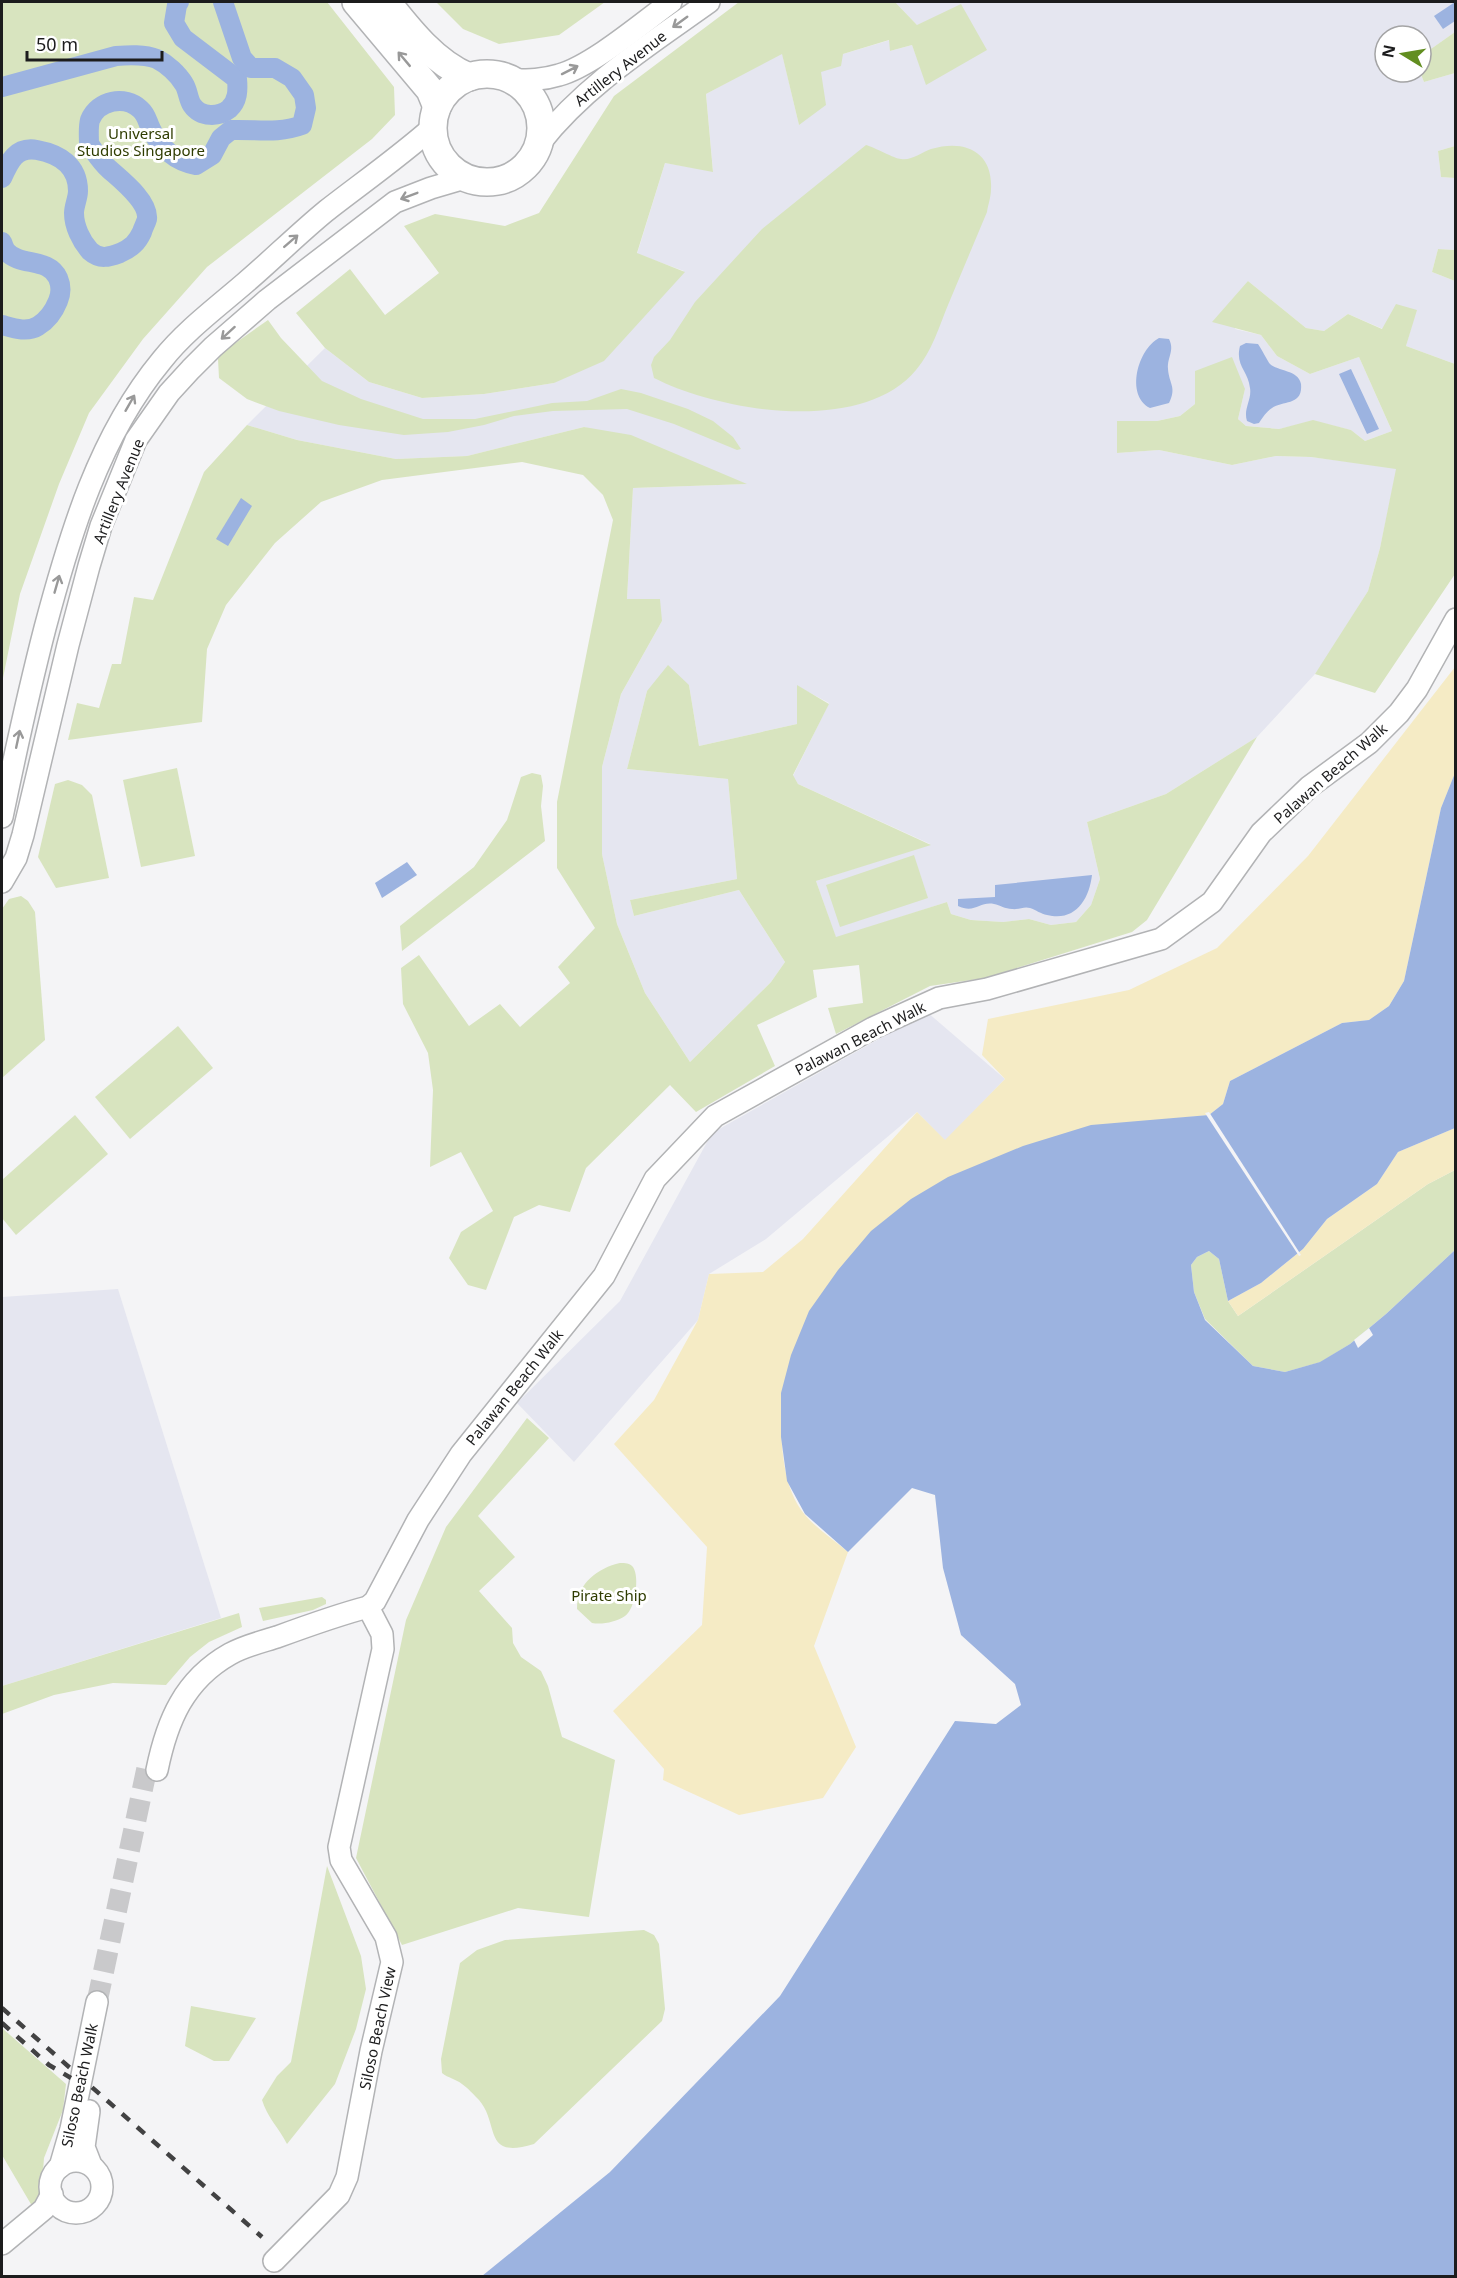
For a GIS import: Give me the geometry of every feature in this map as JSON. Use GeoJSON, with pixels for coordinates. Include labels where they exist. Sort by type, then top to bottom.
{"type":"FeatureCollection","features":[{"type":"Feature","properties":{"kind":"main road"},"geometry":{"type":"LineString","coordinates":[[356,2],[430,90],[435,117],[434,140],[445,163],[465,178],[479,182],[495,182],[510,178],[523,170],[533,158],[539,144],[541,129],[534,100],[513,80],[498,75],[484,74],[469,77],[456,84],[445,94],[435,117]]}},
{"type":"Feature","properties":{"kind":"main road"},"geometry":{"type":"LineString","coordinates":[[387,2],[431,52],[453,71],[469,77]]}},
{"type":"Feature","properties":{"kind":"street","name":"Artillery Avenue"},"geometry":{"type":"LineString","coordinates":[[513,80],[537,80],[561,75],[595,57],[671,2]]}},
{"type":"Feature","properties":{"kind":"street","name":"Artillery Avenue"},"geometry":{"type":"LineString","coordinates":[[539,144],[568,109],[585,94],[709,2]]}},
{"type":"Feature","properties":{"kind":"street","name":"Artillery Avenue"},"geometry":{"type":"LineString","coordinates":[[2,817],[29,692],[72,536],[100,463],[136,392],[174,345],[325,212],[408,149],[435,117]]}},
{"type":"Feature","properties":{"kind":"street","name":"Artillery Avenue"},"geometry":{"type":"LineString","coordinates":[[2,882],[16,858],[23,835],[89,566],[118,483],[142,430],[169,393],[213,347],[304,271],[395,201],[465,178]]}},
{"type":"Feature","properties":{"kind":"street","name":"Palawan Beach Walk"},"geometry":{"type":"LineString","coordinates":[[372,1604],[418,1521],[461,1454],[604,1276],[655,1179],[716,1116],[873,1028],[939,998],[987,989],[1161,939],[1182,925],[1212,902],[1269,826],[1309,787],[1369,743],[1399,713],[1417,689],[1455,619]]}},
{"type":"Feature","properties":{"kind":"street"},"geometry":{"type":"LineString","coordinates":[[153,1765],[191,1679],[231,1653],[372,1604]]}},
{"type":"Feature","properties":{"kind":"street","name":"Siloso Beach View"},"geometry":{"type":"LineString","coordinates":[[274,2261],[339,2195],[347,2177],[371,2051],[392,1962],[386,1937],[341,1860],[339,1847],[383,1649],[382,1634],[372,1604]]}},
{"type":"Feature","properties":{"kind":"street","name":"Siloso Beach Walk"},"geometry":{"type":"LineString","coordinates":[[2,2244],[44,2209],[52,2194],[52,2179],[60,2167],[103,2003],[84,2133],[84,2147],[91,2165],[100,2177],[101,2193],[93,2206],[80,2212],[26,2225]]}},
{"type":"Feature","properties":{"kind":"street","name":"Siloso Beach Walk"},"geometry":{"type":"LineString","coordinates":[[60,2167],[72,2161],[91,2165]]}},
{"type":"Feature","properties":{"kind":"street"},"geometry":{"type":"LineString","coordinates":[[52,2194],[59,2206],[65,2210],[80,2212]]}},
{"type":"Feature","properties":{"kind":"shaded area"},"geometry":{"type":"Polygon","coordinates":[[[895,2],[1455,2],[1455,32],[1433,48],[1433,24],[1373,24],[1373,84],[1433,84],[1433,79],[1455,73],[1455,146],[1438,151],[1441,177],[1455,178],[1455,250],[1438,249],[1432,272],[1455,281],[1455,364],[1406,346],[1416,310],[1383,329],[1348,314],[1324,331],[1306,328],[1248,281],[1235,329],[1261,335],[1277,356],[1310,374],[1359,357],[1392,431],[1365,441],[1351,430],[1313,421],[1279,429],[1246,426],[1238,419],[1245,389],[1195,404],[1180,416],[1157,421],[1117,421],[1117,453],[1159,450],[1232,465],[1276,456],[1311,457],[1397,468],[1380,548],[1368,591],[1325,660],[1257,737],[1166,794],[1087,822],[1100,879],[1091,905],[1076,922],[1051,925],[1029,919],[1003,922],[971,920],[951,914],[947,902],[836,938],[816,881],[930,844],[798,784],[793,776],[829,703],[797,686],[797,724],[699,746],[689,685],[647,691],[627,769],[728,779],[737,879],[630,900],[634,916],[739,890],[785,962],[771,982],[690,1062],[645,993],[617,924],[602,854],[602,767],[621,694],[662,621],[627,599],[633,488],[746,484],[584,427],[467,456],[396,459],[297,440],[247,425],[325,348],[369,382],[422,398],[484,394],[554,383],[684,271],[637,254],[665,163],[713,171],[706,94],[782,53],[799,125],[821,71],[843,54],[890,40],[890,51],[912,45],[927,85],[917,25],[895,2]]]}},
{"type":"Feature","properties":{"kind":"shaded area"},"geometry":{"type":"Polygon","coordinates":[[[927,1012],[1005,1079],[945,1141],[917,1112],[766,1239],[709,1274],[698,1320],[574,1462],[517,1403],[620,1301],[712,1133],[927,1012]]]}},
{"type":"Feature","properties":{"kind":"shaded area"},"geometry":{"type":"Polygon","coordinates":[[[118,1289],[221,1618],[2,1686],[2,1297],[118,1289]]]}},
{"type":"Feature","properties":{"kind":"green space","name":"Universal Studios Singapore"},"geometry":{"type":"Polygon","coordinates":[[[2,2],[327,2],[394,87],[395,115],[372,139],[207,267],[143,339],[89,413],[59,484],[20,594],[2,683],[2,2]]]}},
{"type":"Feature","properties":{"kind":"green space"},"geometry":{"type":"Polygon","coordinates":[[[436,2],[605,2],[559,35],[499,44],[463,29],[436,2]]]}},
{"type":"Feature","properties":{"kind":"green space"},"geometry":{"type":"Polygon","coordinates":[[[739,2],[895,2],[917,25],[961,4],[987,50],[926,85],[912,45],[890,51],[889,40],[843,54],[841,66],[821,72],[826,105],[799,125],[782,54],[706,94],[713,172],[665,163],[637,253],[685,272],[604,361],[554,383],[484,394],[422,398],[369,382],[325,348],[296,313],[350,269],[385,315],[439,273],[404,226],[435,214],[505,226],[539,213],[614,96],[739,2]]]}},
{"type":"Feature","properties":{"kind":"green space"},"geometry":{"type":"Polygon","coordinates":[[[1455,32],[1455,73],[1433,79],[1433,48],[1455,32]]]}},
{"type":"Feature","properties":{"kind":"green space"},"geometry":{"type":"Polygon","coordinates":[[[866,145],[894,157],[905,159],[943,146],[965,147],[982,157],[990,176],[991,192],[987,212],[935,339],[916,370],[892,390],[862,403],[827,410],[790,411],[752,408],[682,390],[654,378],[651,365],[654,357],[670,340],[695,302],[762,229],[866,145]]]}},
{"type":"Feature","properties":{"kind":"green space"},"geometry":{"type":"Polygon","coordinates":[[[1455,146],[1455,178],[1441,177],[1438,151],[1455,146]]]}},
{"type":"Feature","properties":{"kind":"green space"},"geometry":{"type":"Polygon","coordinates":[[[1438,249],[1455,250],[1455,281],[1432,272],[1438,249]]]}},
{"type":"Feature","properties":{"kind":"green space"},"geometry":{"type":"Polygon","coordinates":[[[1248,281],[1306,328],[1324,331],[1348,314],[1382,329],[1396,304],[1417,310],[1406,346],[1455,364],[1455,574],[1375,693],[1315,674],[1368,591],[1380,548],[1396,469],[1311,457],[1276,456],[1232,465],[1159,450],[1117,453],[1117,421],[1157,421],[1180,416],[1195,404],[1195,371],[1232,357],[1245,389],[1238,419],[1246,426],[1279,429],[1313,420],[1351,430],[1365,441],[1392,431],[1359,357],[1310,374],[1277,356],[1261,335],[1212,322],[1248,281]]]}},
{"type":"Feature","properties":{"kind":"green space"},"geometry":{"type":"Polygon","coordinates":[[[268,320],[281,338],[322,381],[361,399],[423,419],[475,419],[552,403],[587,401],[621,389],[641,393],[688,409],[713,421],[733,437],[741,449],[737,450],[674,424],[627,409],[553,411],[514,416],[448,432],[404,435],[339,425],[279,411],[247,399],[219,378],[218,359],[224,351],[268,320]]]}},
{"type":"Feature","properties":{"kind":"green space"},"geometry":{"type":"Polygon","coordinates":[[[247,425],[297,440],[396,459],[467,456],[584,427],[631,435],[747,484],[633,488],[627,599],[660,599],[662,621],[621,694],[602,767],[602,854],[617,924],[645,993],[690,1062],[771,982],[785,962],[739,890],[634,916],[630,900],[737,879],[728,779],[627,769],[647,691],[668,665],[689,685],[699,746],[797,724],[797,685],[829,704],[793,775],[798,784],[931,845],[816,881],[836,937],[947,902],[951,914],[971,920],[1003,922],[1029,919],[1051,925],[1076,922],[1091,905],[1100,879],[1087,822],[1166,794],[1257,737],[1147,920],[1132,932],[985,978],[930,986],[836,1034],[828,1008],[863,1003],[859,965],[813,970],[817,997],[757,1025],[775,1066],[696,1112],[670,1085],[586,1168],[570,1212],[539,1205],[514,1217],[486,1290],[468,1285],[449,1258],[461,1232],[493,1211],[461,1152],[430,1167],[433,1090],[428,1053],[403,1004],[401,968],[419,955],[469,1026],[500,1004],[520,1027],[570,983],[558,967],[595,928],[557,868],[557,802],[613,520],[603,495],[583,475],[522,462],[382,480],[321,502],[275,543],[226,605],[207,649],[202,722],[68,740],[77,703],[99,708],[112,664],[121,664],[134,597],[153,600],[204,472],[247,425]]]}},
{"type":"Feature","properties":{"kind":"green space"},"geometry":{"type":"Polygon","coordinates":[[[177,768],[195,856],[141,867],[123,780],[177,768]]]}},
{"type":"Feature","properties":{"kind":"green space"},"geometry":{"type":"Polygon","coordinates":[[[532,773],[541,775],[543,786],[541,806],[545,841],[402,951],[400,926],[474,867],[507,820],[521,777],[532,773]]]}},
{"type":"Feature","properties":{"kind":"green space"},"geometry":{"type":"Polygon","coordinates":[[[68,780],[82,785],[92,795],[109,878],[56,888],[38,857],[55,784],[68,780]]]}},
{"type":"Feature","properties":{"kind":"green space"},"geometry":{"type":"Polygon","coordinates":[[[914,855],[928,898],[840,927],[826,885],[914,855]]]}},
{"type":"Feature","properties":{"kind":"green space"},"geometry":{"type":"Polygon","coordinates":[[[21,896],[28,901],[35,912],[45,1040],[2,1078],[2,909],[9,899],[21,896]]]}},
{"type":"Feature","properties":{"kind":"green space"},"geometry":{"type":"Polygon","coordinates":[[[178,1026],[213,1068],[130,1139],[95,1097],[178,1026]]]}},
{"type":"Feature","properties":{"kind":"green space"},"geometry":{"type":"Polygon","coordinates":[[[75,1115],[108,1154],[16,1235],[2,1218],[2,1180],[75,1115]]]}},
{"type":"Feature","properties":{"kind":"green space"},"geometry":{"type":"Polygon","coordinates":[[[1455,1170],[1455,1250],[1386,1314],[1350,1344],[1321,1362],[1285,1372],[1253,1366],[1205,1319],[1194,1292],[1191,1265],[1197,1257],[1209,1251],[1219,1259],[1228,1301],[1238,1316],[1428,1184],[1455,1170]]]}},
{"type":"Feature","properties":{"kind":"green space"},"geometry":{"type":"Polygon","coordinates":[[[527,1418],[549,1438],[478,1516],[515,1557],[479,1591],[512,1628],[513,1643],[521,1657],[541,1671],[548,1686],[562,1737],[615,1760],[589,1917],[518,1908],[402,1945],[356,1858],[406,1620],[446,1527],[527,1418]]]}},
{"type":"Feature","properties":{"kind":"green space","name":"Pirate Ship"},"geometry":{"type":"Polygon","coordinates":[[[620,1563],[630,1565],[635,1572],[634,1600],[629,1613],[617,1620],[592,1623],[577,1609],[581,1592],[590,1578],[620,1563]]]}},
{"type":"Feature","properties":{"kind":"green space"},"geometry":{"type":"Polygon","coordinates":[[[322,1597],[326,1600],[326,1604],[313,1610],[263,1621],[259,1608],[322,1597]]]}},
{"type":"Feature","properties":{"kind":"green space"},"geometry":{"type":"Polygon","coordinates":[[[239,1613],[242,1627],[209,1642],[190,1657],[166,1685],[113,1683],[54,1695],[2,1714],[2,1686],[239,1613]]]}},
{"type":"Feature","properties":{"kind":"green space"},"geometry":{"type":"Polygon","coordinates":[[[327,1866],[361,1956],[366,1989],[356,2029],[335,2084],[287,2144],[262,2100],[277,2076],[291,2062],[327,1866]]]}},
{"type":"Feature","properties":{"kind":"green space"},"geometry":{"type":"Polygon","coordinates":[[[644,1930],[654,1935],[659,1944],[665,2009],[662,2021],[534,2144],[518,2148],[506,2147],[499,2143],[479,2100],[464,2086],[442,2073],[441,2059],[460,1963],[477,1950],[505,1940],[644,1930]]]}},
{"type":"Feature","properties":{"kind":"green space"},"geometry":{"type":"Polygon","coordinates":[[[191,2006],[256,2018],[229,2061],[214,2061],[185,2046],[191,2006]]]}},
{"type":"Feature","properties":{"kind":"green space"},"geometry":{"type":"Polygon","coordinates":[[[2,2028],[66,2084],[63,2110],[44,2158],[41,2199],[35,2211],[2,2155],[2,2028]]]}},
{"type":"Feature","properties":{"kind":"sand"},"geometry":{"type":"Polygon","coordinates":[[[1455,667],[1455,773],[1441,808],[1404,981],[1389,1006],[1369,1020],[1342,1023],[1230,1081],[1223,1104],[1209,1115],[1138,1122],[781,1393],[783,1457],[790,1488],[805,1515],[848,1552],[814,1646],[856,1747],[823,1798],[739,1815],[663,1780],[664,1769],[613,1711],[702,1625],[707,1547],[614,1444],[654,1400],[698,1320],[709,1274],[763,1272],[803,1239],[917,1112],[945,1140],[1005,1079],[982,1055],[988,1019],[1129,990],[1217,948],[1308,856],[1455,667]]]}},
{"type":"Feature","properties":{"kind":"sand"},"geometry":{"type":"Polygon","coordinates":[[[1455,1128],[1455,1170],[1428,1184],[1238,1316],[1228,1301],[1261,1283],[1303,1249],[1327,1219],[1377,1184],[1398,1152],[1455,1128]]]}},
{"type":"Feature","properties":{"kind":"water"},"geometry":{"type":"Polygon","coordinates":[[[1455,2],[1455,21],[1443,29],[1434,16],[1455,2]]]}},
{"type":"Feature","properties":{"kind":"water"},"geometry":{"type":"Polygon","coordinates":[[[1159,338],[1169,339],[1171,343],[1168,369],[1172,393],[1169,403],[1150,408],[1142,402],[1138,393],[1137,372],[1145,352],[1159,338]]]}},
{"type":"Feature","properties":{"kind":"water"},"geometry":{"type":"Polygon","coordinates":[[[1246,343],[1258,344],[1270,364],[1292,373],[1301,384],[1301,391],[1296,399],[1272,408],[1259,423],[1254,424],[1247,421],[1246,417],[1250,388],[1239,358],[1240,346],[1246,343]]]}},
{"type":"Feature","properties":{"kind":"water"},"geometry":{"type":"Polygon","coordinates":[[[1351,369],[1379,429],[1367,434],[1339,374],[1351,369]]]}},
{"type":"Feature","properties":{"kind":"water"},"geometry":{"type":"Polygon","coordinates":[[[241,498],[252,506],[228,546],[216,539],[241,498]]]}},
{"type":"Feature","properties":{"kind":"water"},"geometry":{"type":"Polygon","coordinates":[[[1455,773],[1455,1128],[1398,1152],[1377,1184],[1327,1219],[1303,1249],[1261,1283],[1228,1301],[1219,1259],[1209,1251],[1197,1257],[1191,1265],[1194,1292],[1205,1320],[1253,1366],[1285,1372],[1320,1362],[1350,1344],[1455,1250],[1455,2276],[482,2276],[610,2172],[780,1996],[955,1721],[996,1724],[1021,1705],[1015,1684],[961,1635],[943,1568],[935,1495],[912,1488],[848,1552],[805,1514],[787,1481],[781,1437],[781,1393],[791,1355],[809,1311],[838,1270],[871,1231],[911,1199],[948,1177],[1023,1146],[1091,1125],[1209,1115],[1223,1104],[1230,1081],[1342,1023],[1369,1020],[1389,1006],[1404,981],[1441,808],[1455,773]]]}},
{"type":"Feature","properties":{"kind":"water"},"geometry":{"type":"Polygon","coordinates":[[[407,862],[417,875],[382,898],[375,883],[407,862]]]}},
{"type":"Feature","properties":{"kind":"water"},"geometry":{"type":"Polygon","coordinates":[[[1092,875],[1084,900],[1073,912],[1065,915],[1047,915],[1028,908],[1009,909],[989,904],[969,909],[958,906],[958,899],[995,897],[995,885],[1092,875]]]}},
{"type":"Feature","properties":{"kind":"pier"},"geometry":{"type":"Polygon","coordinates":[[[1209,1112],[1301,1255],[1299,1256],[1205,1113],[1209,1112]]]}},
{"type":"Feature","properties":{"kind":"pier"},"geometry":{"type":"Polygon","coordinates":[[[1369,1328],[1373,1335],[1358,1348],[1354,1340],[1369,1328]]]}},
{"type":"Feature","properties":{"kind":"waterway"},"geometry":{"type":"LineString","coordinates":[[2,87],[116,56],[152,57],[165,64],[179,77],[196,109],[210,115],[225,112],[236,99],[237,79],[183,38],[174,23],[179,2]]}},
{"type":"Feature","properties":{"kind":"waterway"},"geometry":{"type":"LineString","coordinates":[[2,178],[14,156],[24,150],[30,149],[53,154],[66,162],[75,174],[77,182],[78,194],[74,213],[79,233],[90,251],[97,256],[108,256],[120,253],[133,245],[140,236],[147,219],[139,198],[106,166],[89,144],[90,120],[99,108],[105,104],[120,101],[134,105],[144,114],[154,136],[163,148],[182,161],[196,165],[212,155],[221,138],[231,130],[276,130],[302,125],[306,108],[304,95],[292,78],[275,68],[251,68],[242,58],[223,2]]}},
{"type":"Feature","properties":{"kind":"waterway"},"geometry":{"type":"LineString","coordinates":[[2,242],[6,251],[12,256],[48,267],[58,278],[60,284],[59,298],[53,312],[38,326],[25,330],[2,325]]}},
{"type":"Feature","properties":{"kind":"tunnel"},"geometry":{"type":"LineString","coordinates":[[97,2002],[147,1768]]}},
{"type":"Feature","properties":{"kind":"railway"},"geometry":{"type":"LineString","coordinates":[[2,2008],[262,2237]]}},
{"type":"Feature","properties":{"kind":"railway"},"geometry":{"type":"LineString","coordinates":[[2,2023],[49,2065],[71,2078]]}}]}
